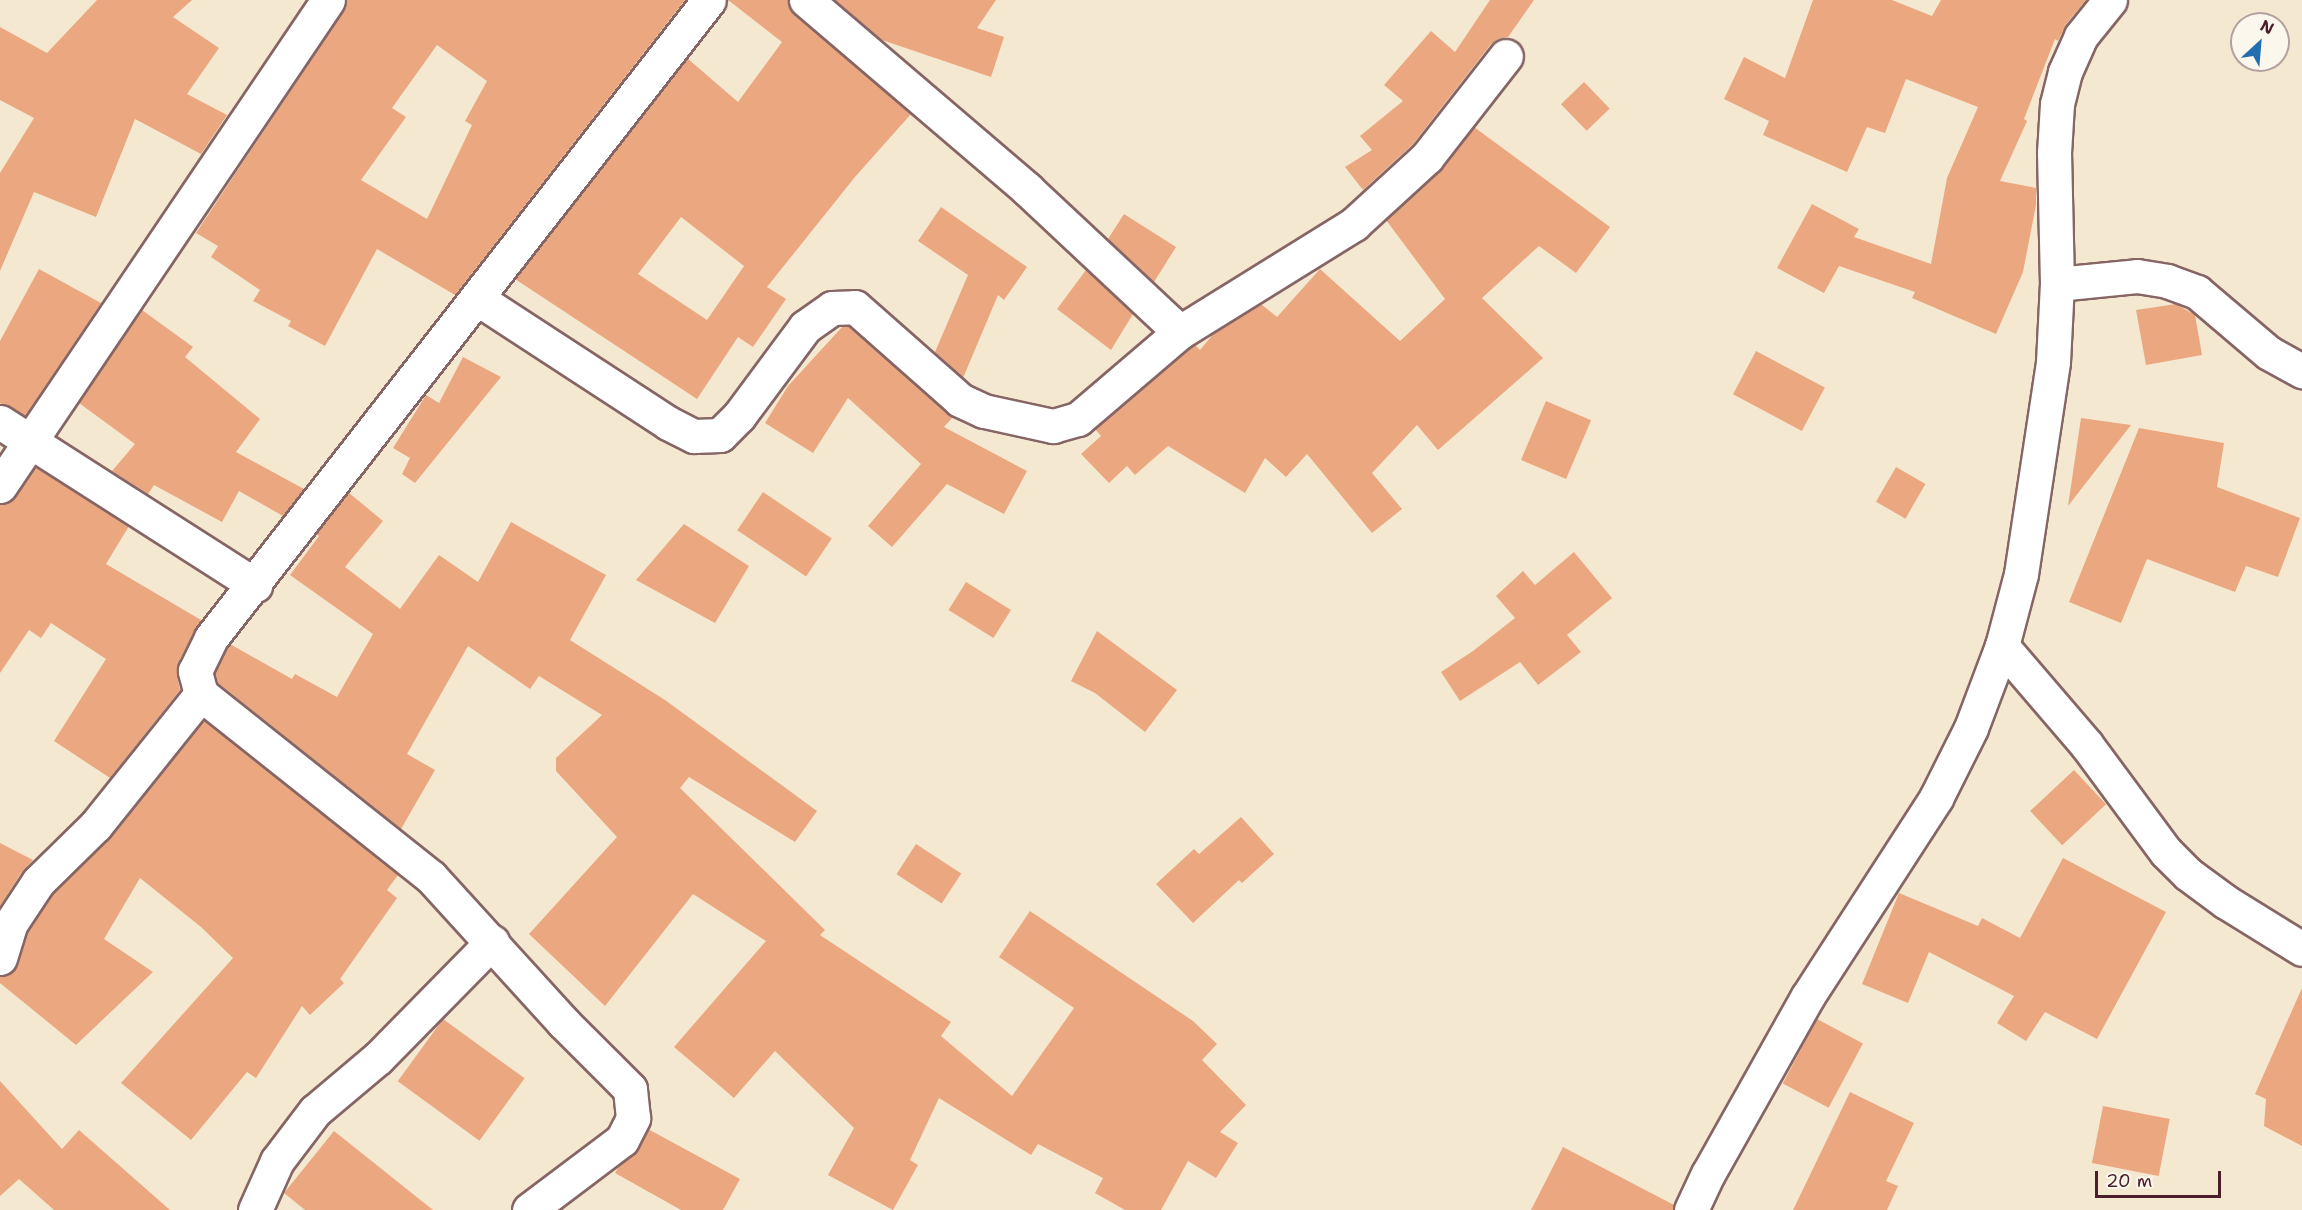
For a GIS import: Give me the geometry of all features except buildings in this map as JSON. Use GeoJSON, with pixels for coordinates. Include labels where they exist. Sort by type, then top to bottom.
{"type":"FeatureCollection","features":[{"type":"Feature","properties":{"kind":"street"},"geometry":{"type":"LineString","coordinates":[[0,486],[328,0]]}},
{"type":"Feature","properties":{"kind":"street"},"geometry":{"type":"LineString","coordinates":[[529,1210],[622,1140],[633,1118],[630,1089],[563,1022],[431,877],[201,694],[195,671],[211,638],[255,585],[709,0]]}},
{"type":"Feature","properties":{"kind":"street"},"geometry":{"type":"LineString","coordinates":[[806,0],[1027,189],[1180,332]]}},
{"type":"Feature","properties":{"kind":"street"},"geometry":{"type":"LineString","coordinates":[[1691,1210],[1808,996],[1936,798],[1971,728],[2002,646],[2021,574],[2053,362],[2057,284],[2054,153],[2057,104],[2065,72],[2081,36],[2110,0]]}},
{"type":"Feature","properties":{"kind":"street"},"geometry":{"type":"LineString","coordinates":[[478,299],[668,423],[694,436],[720,435],[739,416],[805,327],[832,308],[855,307],[870,317],[960,400],[984,411],[1053,426],[1078,418],[1180,332],[1354,224],[1427,157],[1506,56]]}},
{"type":"Feature","properties":{"kind":"street"},"geometry":{"type":"LineString","coordinates":[[2057,284],[2137,276],[2167,281],[2197,292],[2269,353],[2302,371]]}},
{"type":"Feature","properties":{"kind":"street"},"geometry":{"type":"LineString","coordinates":[[0,422],[255,585]]}},
{"type":"Feature","properties":{"kind":"street"},"geometry":{"type":"LineString","coordinates":[[2002,646],[2086,744],[2166,852],[2188,874],[2226,902],[2302,949]]}},
{"type":"Feature","properties":{"kind":"street"},"geometry":{"type":"LineString","coordinates":[[0,958],[11,924],[38,882],[96,825],[201,694]]}},
{"type":"Feature","properties":{"kind":"street"},"geometry":{"type":"LineString","coordinates":[[255,1210],[277,1161],[315,1112],[378,1058],[492,942]]}}]}
